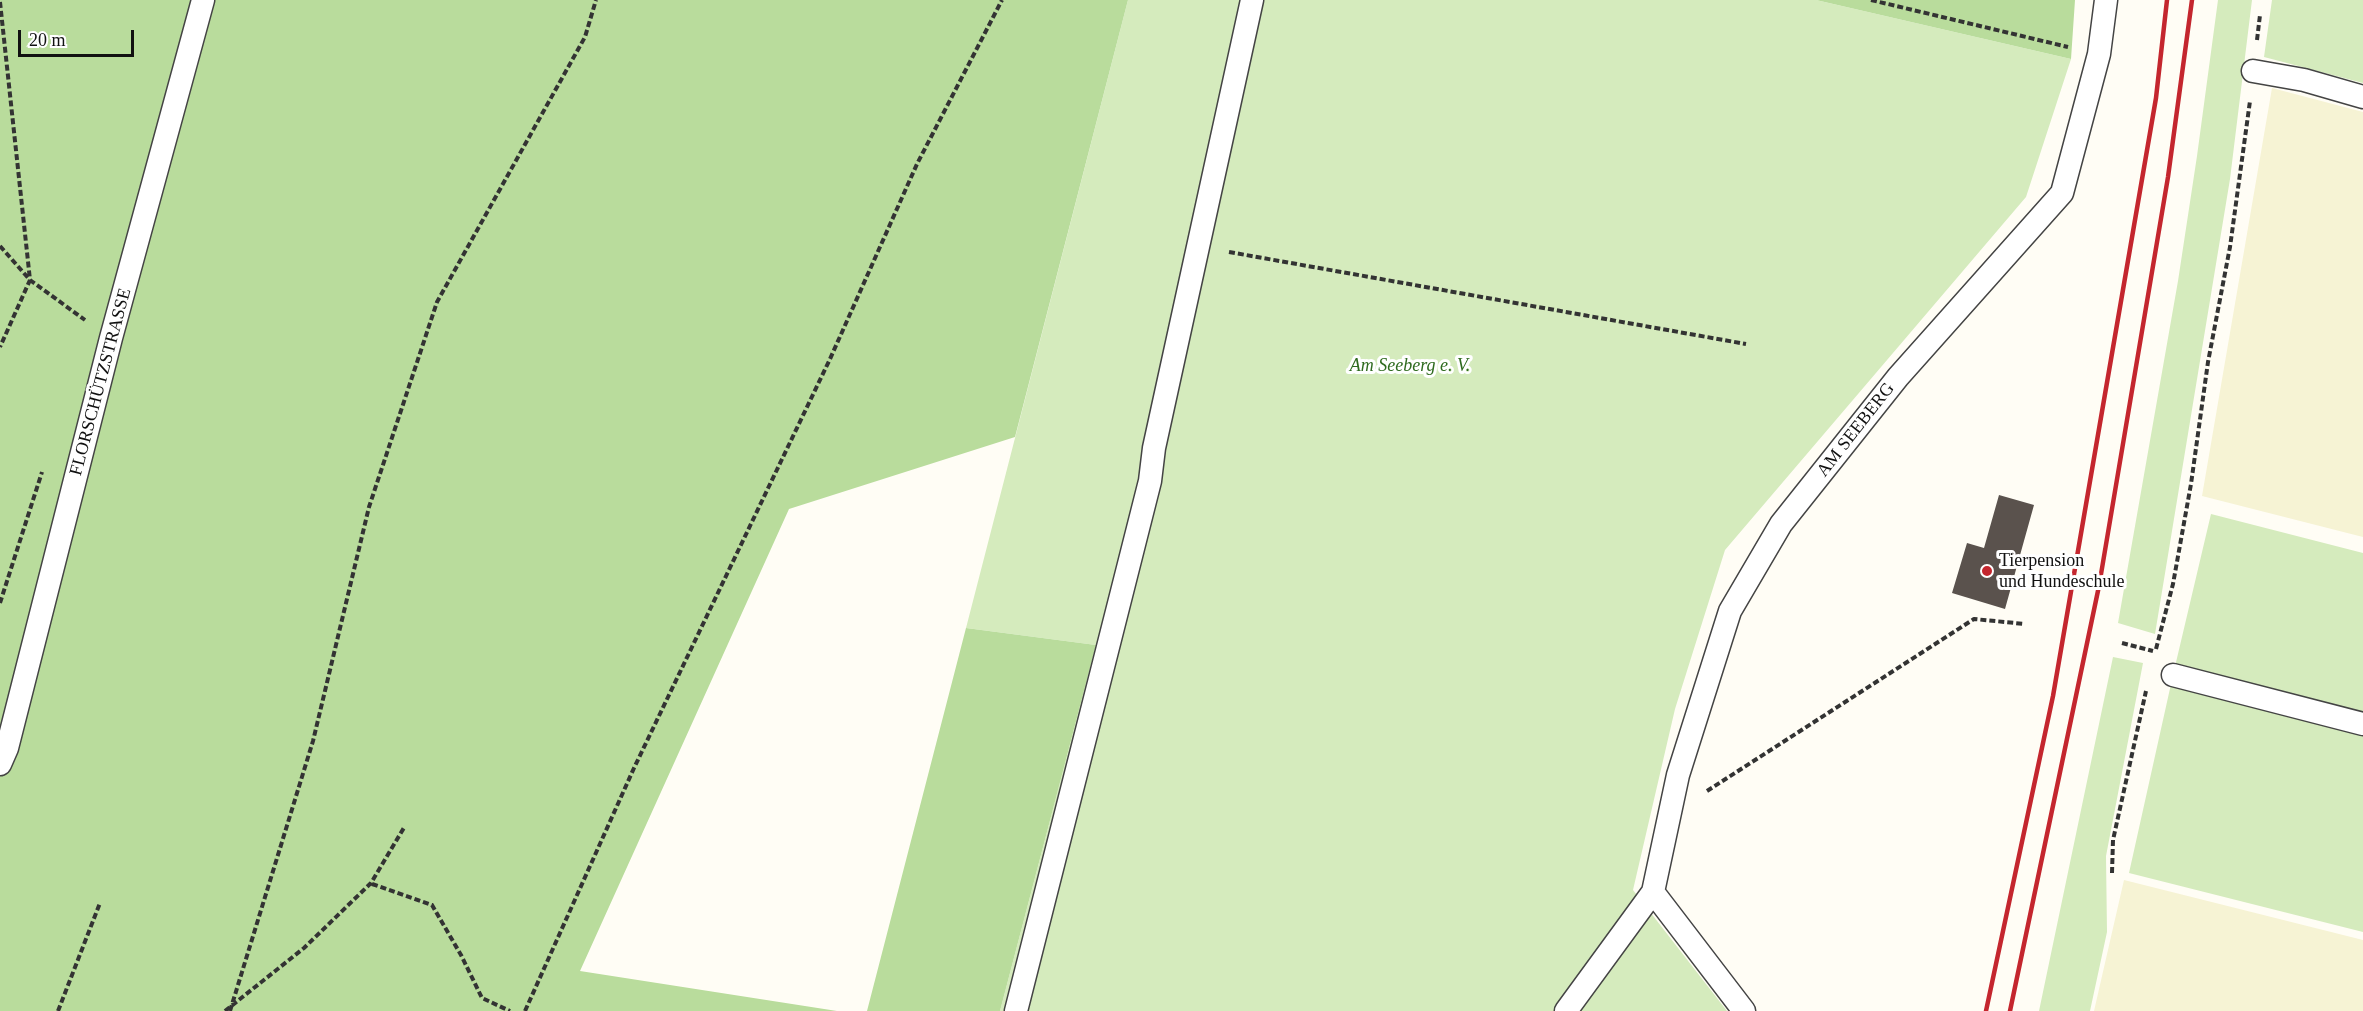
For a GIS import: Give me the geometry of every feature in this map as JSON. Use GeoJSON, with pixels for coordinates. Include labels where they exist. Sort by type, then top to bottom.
{"type":"FeatureCollection","features":[{"type":"Feature","properties":{"kind":"lane","name":"FLORSCHÜTZSTRASSE"},"geometry":{"type":"LineString","coordinates":[[0,764],[7,748],[111,338],[203,0]]}},
{"type":"Feature","properties":{"kind":"lane"},"geometry":{"type":"LineString","coordinates":[[1016,1011],[1150,481],[1154,448],[1252,0]]}},
{"type":"Feature","properties":{"kind":"lane","name":"AM SEEBERG"},"geometry":{"type":"LineString","coordinates":[[1653,892],[1678,776],[1730,610],[1781,524],[1795,506],[1898,377],[2062,193],[2099,54],[2106,0]]}},
{"type":"Feature","properties":{"kind":"lane"},"geometry":{"type":"LineString","coordinates":[[2253,71],[2304,80],[2363,97]]}},
{"type":"Feature","properties":{"kind":"lane"},"geometry":{"type":"LineString","coordinates":[[2173,675],[2363,724]]}},
{"type":"Feature","properties":{"kind":"lane"},"geometry":{"type":"LineString","coordinates":[[1566,1011],[1653,892],[1744,1011]]}},
{"type":"Feature","properties":{"kind":"path"},"geometry":{"type":"LineString","coordinates":[[230,1009],[313,741],[369,507],[437,302],[585,37],[596,0]]}},
{"type":"Feature","properties":{"kind":"path"},"geometry":{"type":"LineString","coordinates":[[525,1011],[634,768],[830,359],[917,164],[1002,0]]}},
{"type":"Feature","properties":{"kind":"path"},"geometry":{"type":"LineString","coordinates":[[1870,0],[2099,54]]}},
{"type":"Feature","properties":{"kind":"path"},"geometry":{"type":"LineString","coordinates":[[0,1],[30,280],[0,347]]}},
{"type":"Feature","properties":{"kind":"path"},"geometry":{"type":"LineString","coordinates":[[2155,652],[2173,584],[2191,483],[2208,362],[2230,247],[2260,15]]}},
{"type":"Feature","properties":{"kind":"path"},"geometry":{"type":"LineString","coordinates":[[0,246],[30,280],[89,323]]}},
{"type":"Feature","properties":{"kind":"path"},"geometry":{"type":"LineString","coordinates":[[1198,247],[1746,344]]}},
{"type":"Feature","properties":{"kind":"path"},"geometry":{"type":"LineString","coordinates":[[1668,816],[1974,619],[2025,624]]}},
{"type":"Feature","properties":{"kind":"path"},"geometry":{"type":"LineString","coordinates":[[2112,873],[2113,840],[2148,685]]}},
{"type":"Feature","properties":{"kind":"path"},"geometry":{"type":"LineString","coordinates":[[225,1011],[304,948],[371,884],[405,826]]}},
{"type":"Feature","properties":{"kind":"path"},"geometry":{"type":"LineString","coordinates":[[371,884],[432,905],[483,998],[510,1011]]}},
{"type":"Feature","properties":{"kind":"path"},"geometry":{"type":"LineString","coordinates":[[58,1011],[100,903]]}},
{"type":"Feature","properties":{"kind":"shaded area"},"geometry":{"type":"Polygon","coordinates":[[[2272,88],[2363,112],[2363,537],[2202,496],[2272,88]]]}},
{"type":"Feature","properties":{"kind":"shaded area"},"geometry":{"type":"Polygon","coordinates":[[[2124,880],[2363,940],[2363,1011],[2094,1011],[2124,880]]]}},
{"type":"Feature","properties":{"kind":"green space"},"geometry":{"type":"Polygon","coordinates":[[[0,0],[1128,0],[1015,437],[789,509],[580,971],[837,1011],[0,1011],[0,0]]]}},
{"type":"Feature","properties":{"kind":"green space","name":"Am Seeberg e. V."},"geometry":{"type":"Polygon","coordinates":[[[1128,0],[1816,0],[2071,59],[2026,197],[1725,550],[1675,709],[1633,890],[1727,1011],[1000,1011],[1096,645],[966,628],[1128,0]]]}},
{"type":"Feature","properties":{"kind":"green space"},"geometry":{"type":"Polygon","coordinates":[[[1816,0],[2075,0],[2071,59],[1816,0]]]}},
{"type":"Feature","properties":{"kind":"green space"},"geometry":{"type":"Polygon","coordinates":[[[2218,0],[2252,0],[2230,179],[2155,634],[2118,623],[2178,281],[2218,0]]]}},
{"type":"Feature","properties":{"kind":"green space"},"geometry":{"type":"Polygon","coordinates":[[[2272,0],[2363,0],[2363,83],[2264,57],[2272,0]]]}},
{"type":"Feature","properties":{"kind":"green space"},"geometry":{"type":"Polygon","coordinates":[[[2211,514],[2363,553],[2363,932],[2129,873],[2211,514]]]}},
{"type":"Feature","properties":{"kind":"green space"},"geometry":{"type":"Polygon","coordinates":[[[966,628],[1096,645],[1000,1011],[867,1011],[966,628]]]}},
{"type":"Feature","properties":{"kind":"green space"},"geometry":{"type":"Polygon","coordinates":[[[2113,657],[2143,663],[2106,856],[2107,932],[2090,1011],[2039,1011],[2113,657]]]}},
{"type":"Feature","properties":{"kind":"building","name":"Tierpension und Hundeschule"},"geometry":{"type":"Polygon","coordinates":[[[1999,495],[2034,505],[2005,609],[1952,593],[1967,543],[1984,548],[1999,495]]]}},
{"type":"Feature","properties":{"kind":"railway"},"geometry":{"type":"LineString","coordinates":[[1986,1011],[2053,696],[2156,98],[2167,0]]}},
{"type":"Feature","properties":{"kind":"railway"},"geometry":{"type":"LineString","coordinates":[[2010,1011],[2099,586],[2168,177],[2192,0]]}},
{"type":"Feature","properties":{"kind":"place","name":"Tierpension und Hundeschule"},"geometry":{"type":"Point","coordinates":[1987,571]}}]}
